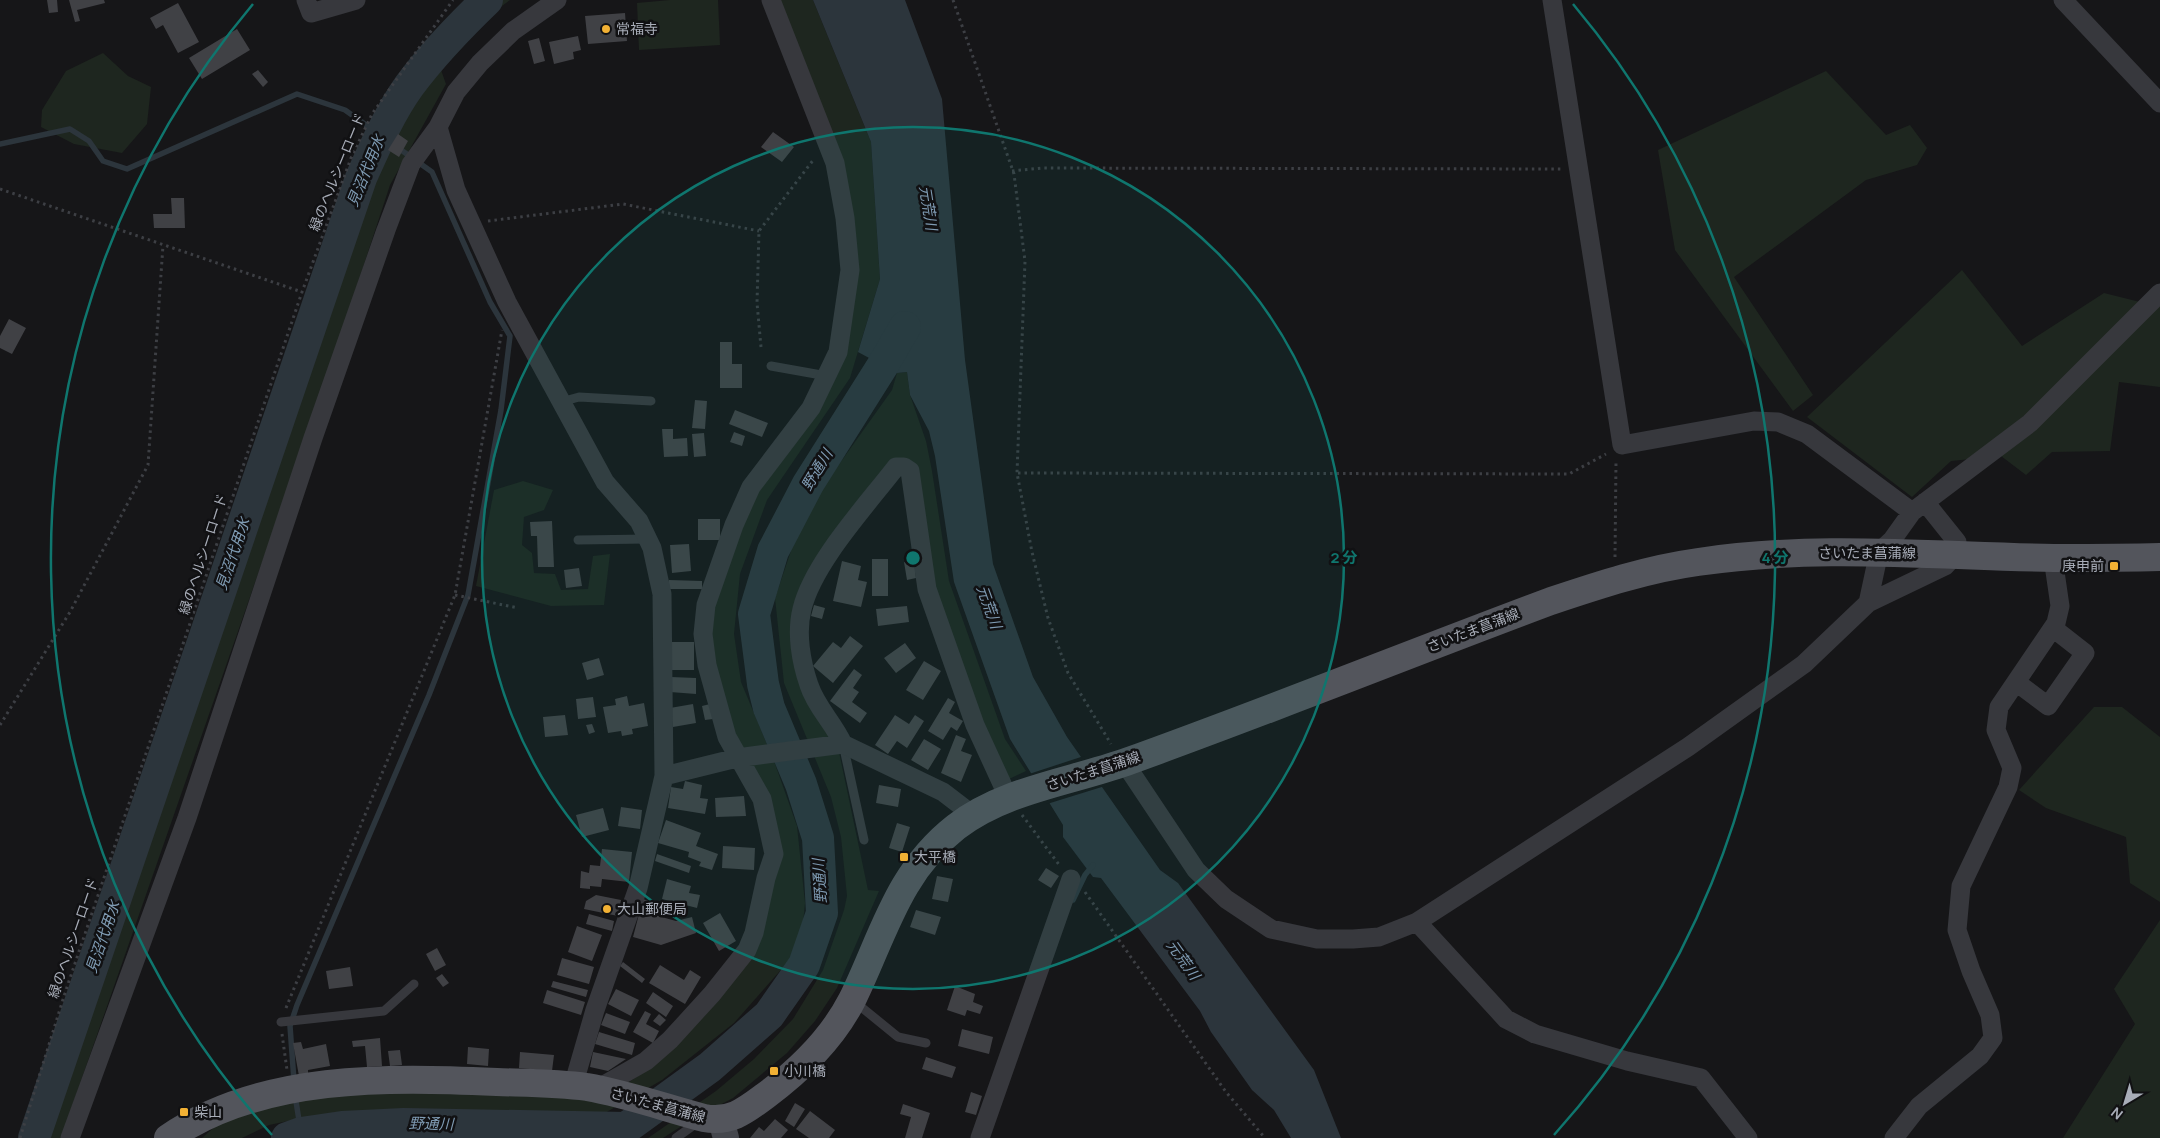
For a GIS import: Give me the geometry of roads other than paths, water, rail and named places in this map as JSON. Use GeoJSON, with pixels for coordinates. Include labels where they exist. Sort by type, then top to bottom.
{"type":"FeatureCollection","features":[{"type":"Feature","properties":{"kind":"main road","name":"さいたま菖蒲線"},"geometry":{"type":"LineString","coordinates":[[168,1138],[191,1122],[250,1098],[294,1090],[399,1080],[454,1080],[593,1089],[713,1123],[742,1113],[798,1069],[829,1034],[852,1000],[889,913],[906,882],[943,838],[973,816],[1013,797],[1120,764],[1551,601],[1613,580],[1698,562],[1754,555],[1879,552],[2053,558],[2160,557]]}},
{"type":"Feature","properties":{"kind":"street"},"geometry":{"type":"LineString","coordinates":[[306,0],[311,13],[356,0]]}},
{"type":"Feature","properties":{"kind":"street"},"geometry":{"type":"LineString","coordinates":[[70,1138],[188,818],[310,447],[386,230],[412,164],[438,128],[456,92],[480,63],[513,31],[558,0]]}},
{"type":"Feature","properties":{"kind":"street"},"geometry":{"type":"LineString","coordinates":[[438,128],[456,190],[507,302],[605,482],[639,521],[652,548],[662,594],[664,776],[638,888],[595,1010],[593,1089],[646,1062],[670,1040],[712,994],[746,950],[754,933],[766,878],[774,854],[762,799],[727,737],[707,665],[703,634],[706,605],[730,533],[751,487],[811,408],[838,352],[850,270],[845,218],[835,163],[770,0]]}},
{"type":"Feature","properties":{"kind":"street"},"geometry":{"type":"LineString","coordinates":[[1120,764],[1196,870],[1226,898],[1271,929],[1317,939],[1379,937],[1417,922],[1688,747],[1804,664],[1868,603],[1945,566],[1957,554],[1957,542],[1919,507],[1806,434],[1778,422],[1754,422],[1622,445],[1552,0]]}},
{"type":"Feature","properties":{"kind":"street"},"geometry":{"type":"LineString","coordinates":[[2062,0],[2160,103]]}},
{"type":"Feature","properties":{"kind":"street"},"geometry":{"type":"LineString","coordinates":[[1868,603],[1879,552],[1892,540],[1919,507],[2030,423],[2160,293]]}},
{"type":"Feature","properties":{"kind":"street"},"geometry":{"type":"LineString","coordinates":[[840,743],[838,732],[818,708],[809,685],[802,660],[801,611],[808,591],[831,552],[896,467],[904,467],[910,471],[927,589],[975,725],[1013,797]]}},
{"type":"Feature","properties":{"kind":"street"},"geometry":{"type":"LineString","coordinates":[[1894,1138],[1919,1106],[1980,1056],[1993,1038],[1990,1015],[1971,971],[1957,930],[1961,886],[2008,787],[2012,768],[1996,730],[1999,707],[2056,624],[2060,606],[2053,558]]}},
{"type":"Feature","properties":{"kind":"street"},"geometry":{"type":"LineString","coordinates":[[2016,682],[2048,706],[2080,660],[2085,652],[2053,628]]}},
{"type":"Feature","properties":{"kind":"street"},"geometry":{"type":"LineString","coordinates":[[664,776],[738,758],[840,743],[943,792],[973,816]]}},
{"type":"Feature","properties":{"kind":"street"},"geometry":{"type":"LineString","coordinates":[[980,1138],[1071,879]]}},
{"type":"Feature","properties":{"kind":"street"},"geometry":{"type":"LineString","coordinates":[[1417,922],[1506,1018],[1535,1034],[1627,1061],[1701,1078],[1748,1138]]}},
{"type":"Feature","properties":{"kind":"lane"},"geometry":{"type":"LineString","coordinates":[[771,366],[826,376]]}},
{"type":"Feature","properties":{"kind":"lane"},"geometry":{"type":"LineString","coordinates":[[561,402],[580,397],[651,401]]}},
{"type":"Feature","properties":{"kind":"lane"},"geometry":{"type":"LineString","coordinates":[[578,540],[648,539]]}},
{"type":"Feature","properties":{"kind":"lane"},"geometry":{"type":"LineString","coordinates":[[840,743],[864,840]]}},
{"type":"Feature","properties":{"kind":"lane"},"geometry":{"type":"LineString","coordinates":[[283,1021],[384,1011],[414,984]]}},
{"type":"Feature","properties":{"kind":"lane"},"geometry":{"type":"LineString","coordinates":[[852,1000],[898,1038],[926,1043]]}},
{"type":"Feature","properties":{"kind":"lane"},"geometry":{"type":"LineString","coordinates":[[676,1138],[713,1123]]}},
{"type":"Feature","properties":{"kind":"water","name":"元荒川"},"geometry":{"type":"Polygon","coordinates":[[[813,0],[905,0],[942,99],[965,360],[993,564],[1033,677],[1067,737],[1160,870],[1178,883],[1314,1070],[1341,1138],[1291,1138],[1274,1110],[1252,1090],[1211,1032],[1200,1011],[1101,878],[1093,877],[1063,837],[1063,825],[1010,739],[954,582],[935,456],[929,431],[910,395],[907,372],[897,373],[858,352],[880,279],[871,142],[813,0]]]}},
{"type":"Feature","properties":{"kind":"waterway","name":"見沼代用水"},"geometry":{"type":"LineString","coordinates":[[34,1138],[361,178],[389,119],[409,86],[446,41],[487,0]]}},
{"type":"Feature","properties":{"kind":"waterway"},"geometry":{"type":"LineString","coordinates":[[0,144],[70,129],[89,141],[103,161],[127,169],[297,94],[345,110],[432,172],[490,302],[510,336],[501,410],[468,595],[429,695],[297,1005],[290,1026],[294,1081]]}},
{"type":"Feature","properties":{"kind":"waterway","name":"野通川"},"geometry":{"type":"LineString","coordinates":[[287,1138],[301,1133],[342,1127],[404,1124],[626,1128],[710,1067],[769,1015],[804,965],[822,913],[818,838],[801,784],[769,708],[763,684],[754,614],[773,551],[808,484],[905,327]]}},
{"type":"Feature","properties":{"kind":"waterway"},"geometry":{"type":"LineString","coordinates":[[1073,900],[1085,875],[1093,865]]}},
{"type":"Feature","properties":{"kind":"waterway"},"geometry":{"type":"LineString","coordinates":[[295,1095],[301,1133]]}},
{"type":"Feature","properties":{"kind":"place","name":"常福寺"},"geometry":{"type":"Point","coordinates":[606,29]}},
{"type":"Feature","properties":{"kind":"place","name":"庚申前"},"geometry":{"type":"Point","coordinates":[2114,566]}},
{"type":"Feature","properties":{"kind":"place","name":"大平橋"},"geometry":{"type":"Point","coordinates":[904,857]}},
{"type":"Feature","properties":{"kind":"place","name":"大山郵便局"},"geometry":{"type":"Point","coordinates":[607,909]}},
{"type":"Feature","properties":{"kind":"place","name":"小川橋"},"geometry":{"type":"Point","coordinates":[774,1071]}},
{"type":"Feature","properties":{"kind":"place","name":"柴山"},"geometry":{"type":"Point","coordinates":[184,1112]}}]}
